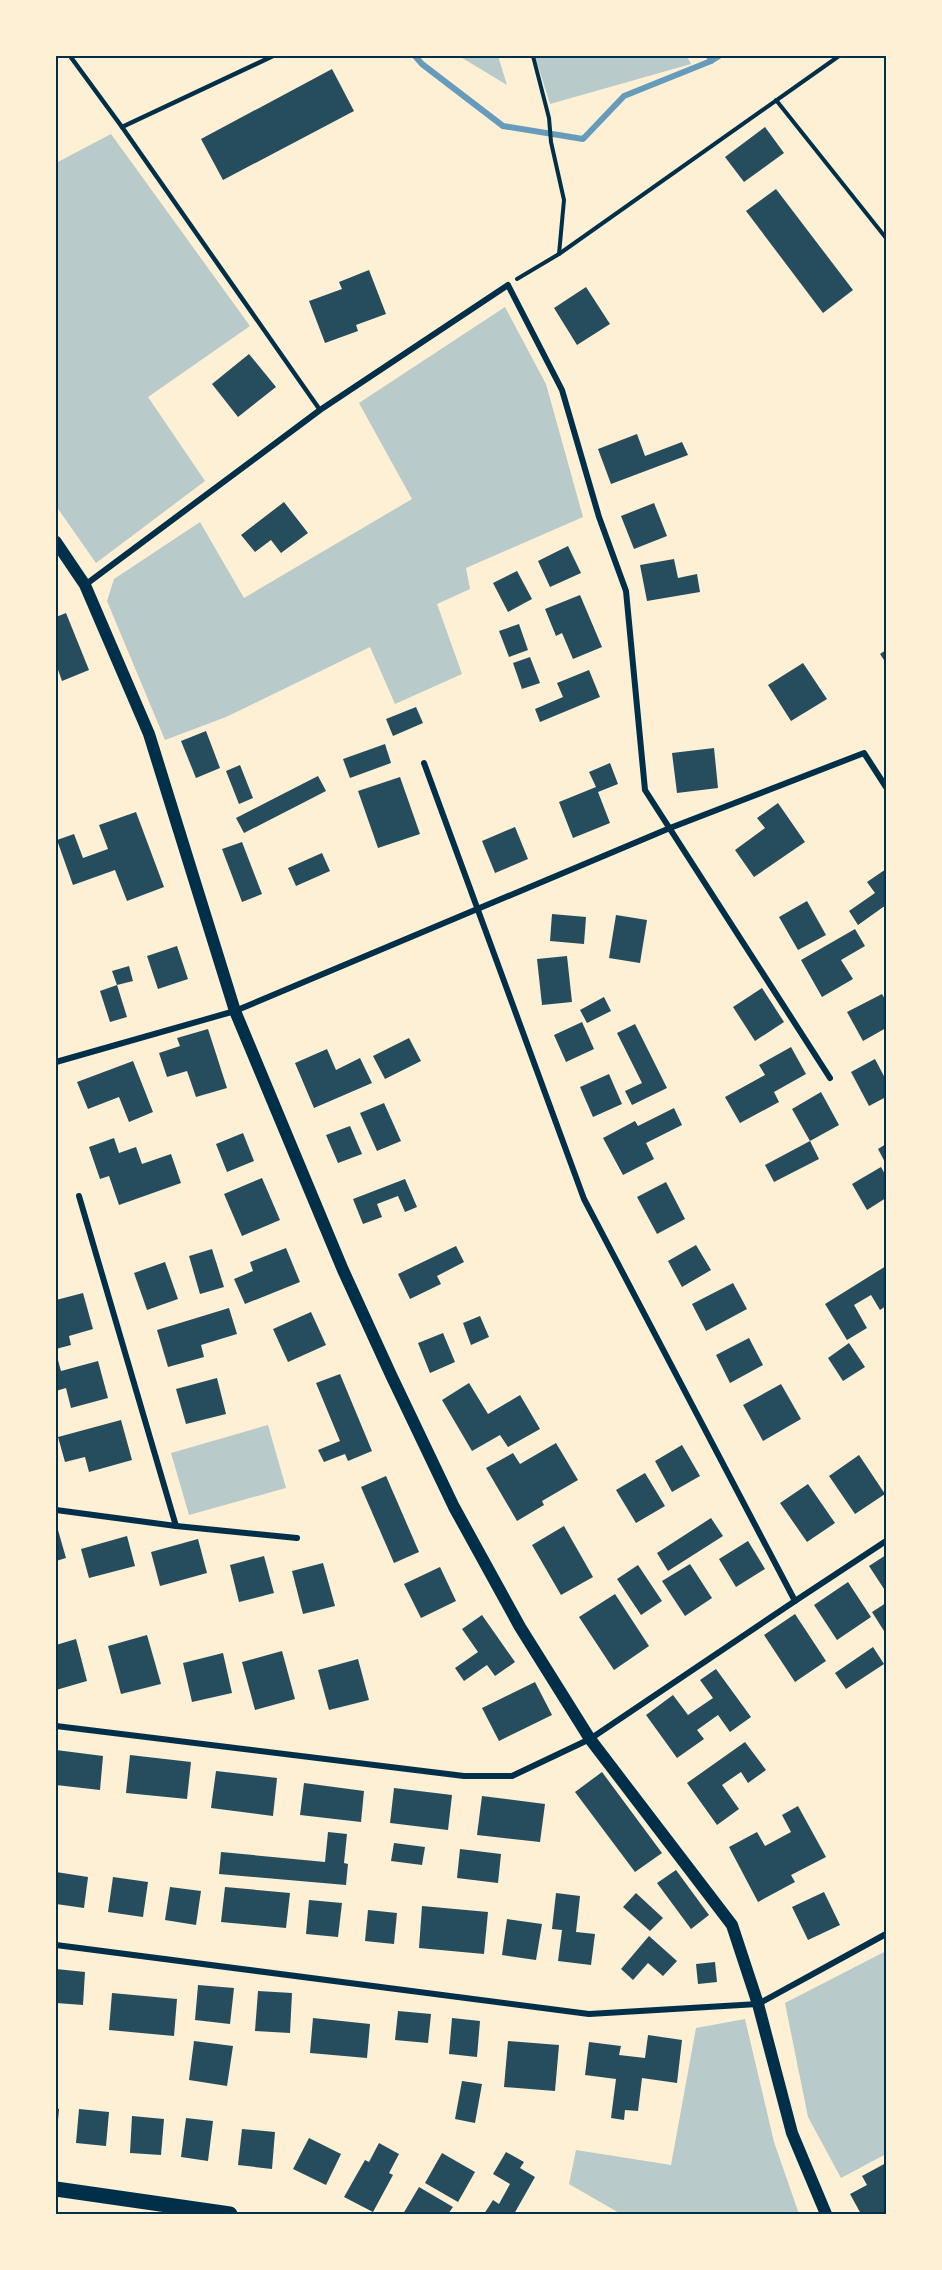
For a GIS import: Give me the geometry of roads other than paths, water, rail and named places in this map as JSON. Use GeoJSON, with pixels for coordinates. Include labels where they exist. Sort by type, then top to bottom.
{"type":"FeatureCollection","features":[{"type":"Feature","properties":{"kind":"main road"},"geometry":{"type":"LineString","coordinates":[[56,542],[85,585],[149,734],[235,1011],[343,1270],[454,1507],[520,1627],[590,1739],[732,1924],[758,2004],[792,2133],[826,2214]]}},
{"type":"Feature","properties":{"kind":"main road"},"geometry":{"type":"LineString","coordinates":[[56,2189],[230,2214]]}},
{"type":"Feature","properties":{"kind":"street"},"geometry":{"type":"LineString","coordinates":[[85,585],[320,410],[508,285],[562,390],[599,517],[626,591],[645,790],[830,1078]]}},
{"type":"Feature","properties":{"kind":"street"},"geometry":{"type":"LineString","coordinates":[[56,1062],[235,1011],[670,828],[864,753],[886,787]]}},
{"type":"Feature","properties":{"kind":"street"},"geometry":{"type":"LineString","coordinates":[[424,763],[584,1199],[795,1601]]}},
{"type":"Feature","properties":{"kind":"street"},"geometry":{"type":"LineString","coordinates":[[79,1196],[176,1526]]}},
{"type":"Feature","properties":{"kind":"street"},"geometry":{"type":"LineString","coordinates":[[56,1510],[176,1526],[297,1538]]}},
{"type":"Feature","properties":{"kind":"street"},"geometry":{"type":"LineString","coordinates":[[56,1726],[465,1776],[512,1776],[590,1739],[886,1541]]}},
{"type":"Feature","properties":{"kind":"street"},"geometry":{"type":"LineString","coordinates":[[56,1945],[590,2014],[758,2004],[886,1934]]}},
{"type":"Feature","properties":{"kind":"lane"},"geometry":{"type":"LineString","coordinates":[[70,56],[320,410]]}},
{"type":"Feature","properties":{"kind":"lane"},"geometry":{"type":"LineString","coordinates":[[122,127],[273,56]]}},
{"type":"Feature","properties":{"kind":"waterway"},"geometry":{"type":"LineString","coordinates":[[415,56],[422,64],[503,126],[583,139],[624,96],[711,61],[709,56]]}},
{"type":"Feature","properties":{"kind":"waterway"},"geometry":{"type":"LineString","coordinates":[[711,61],[719,56]]}}]}
